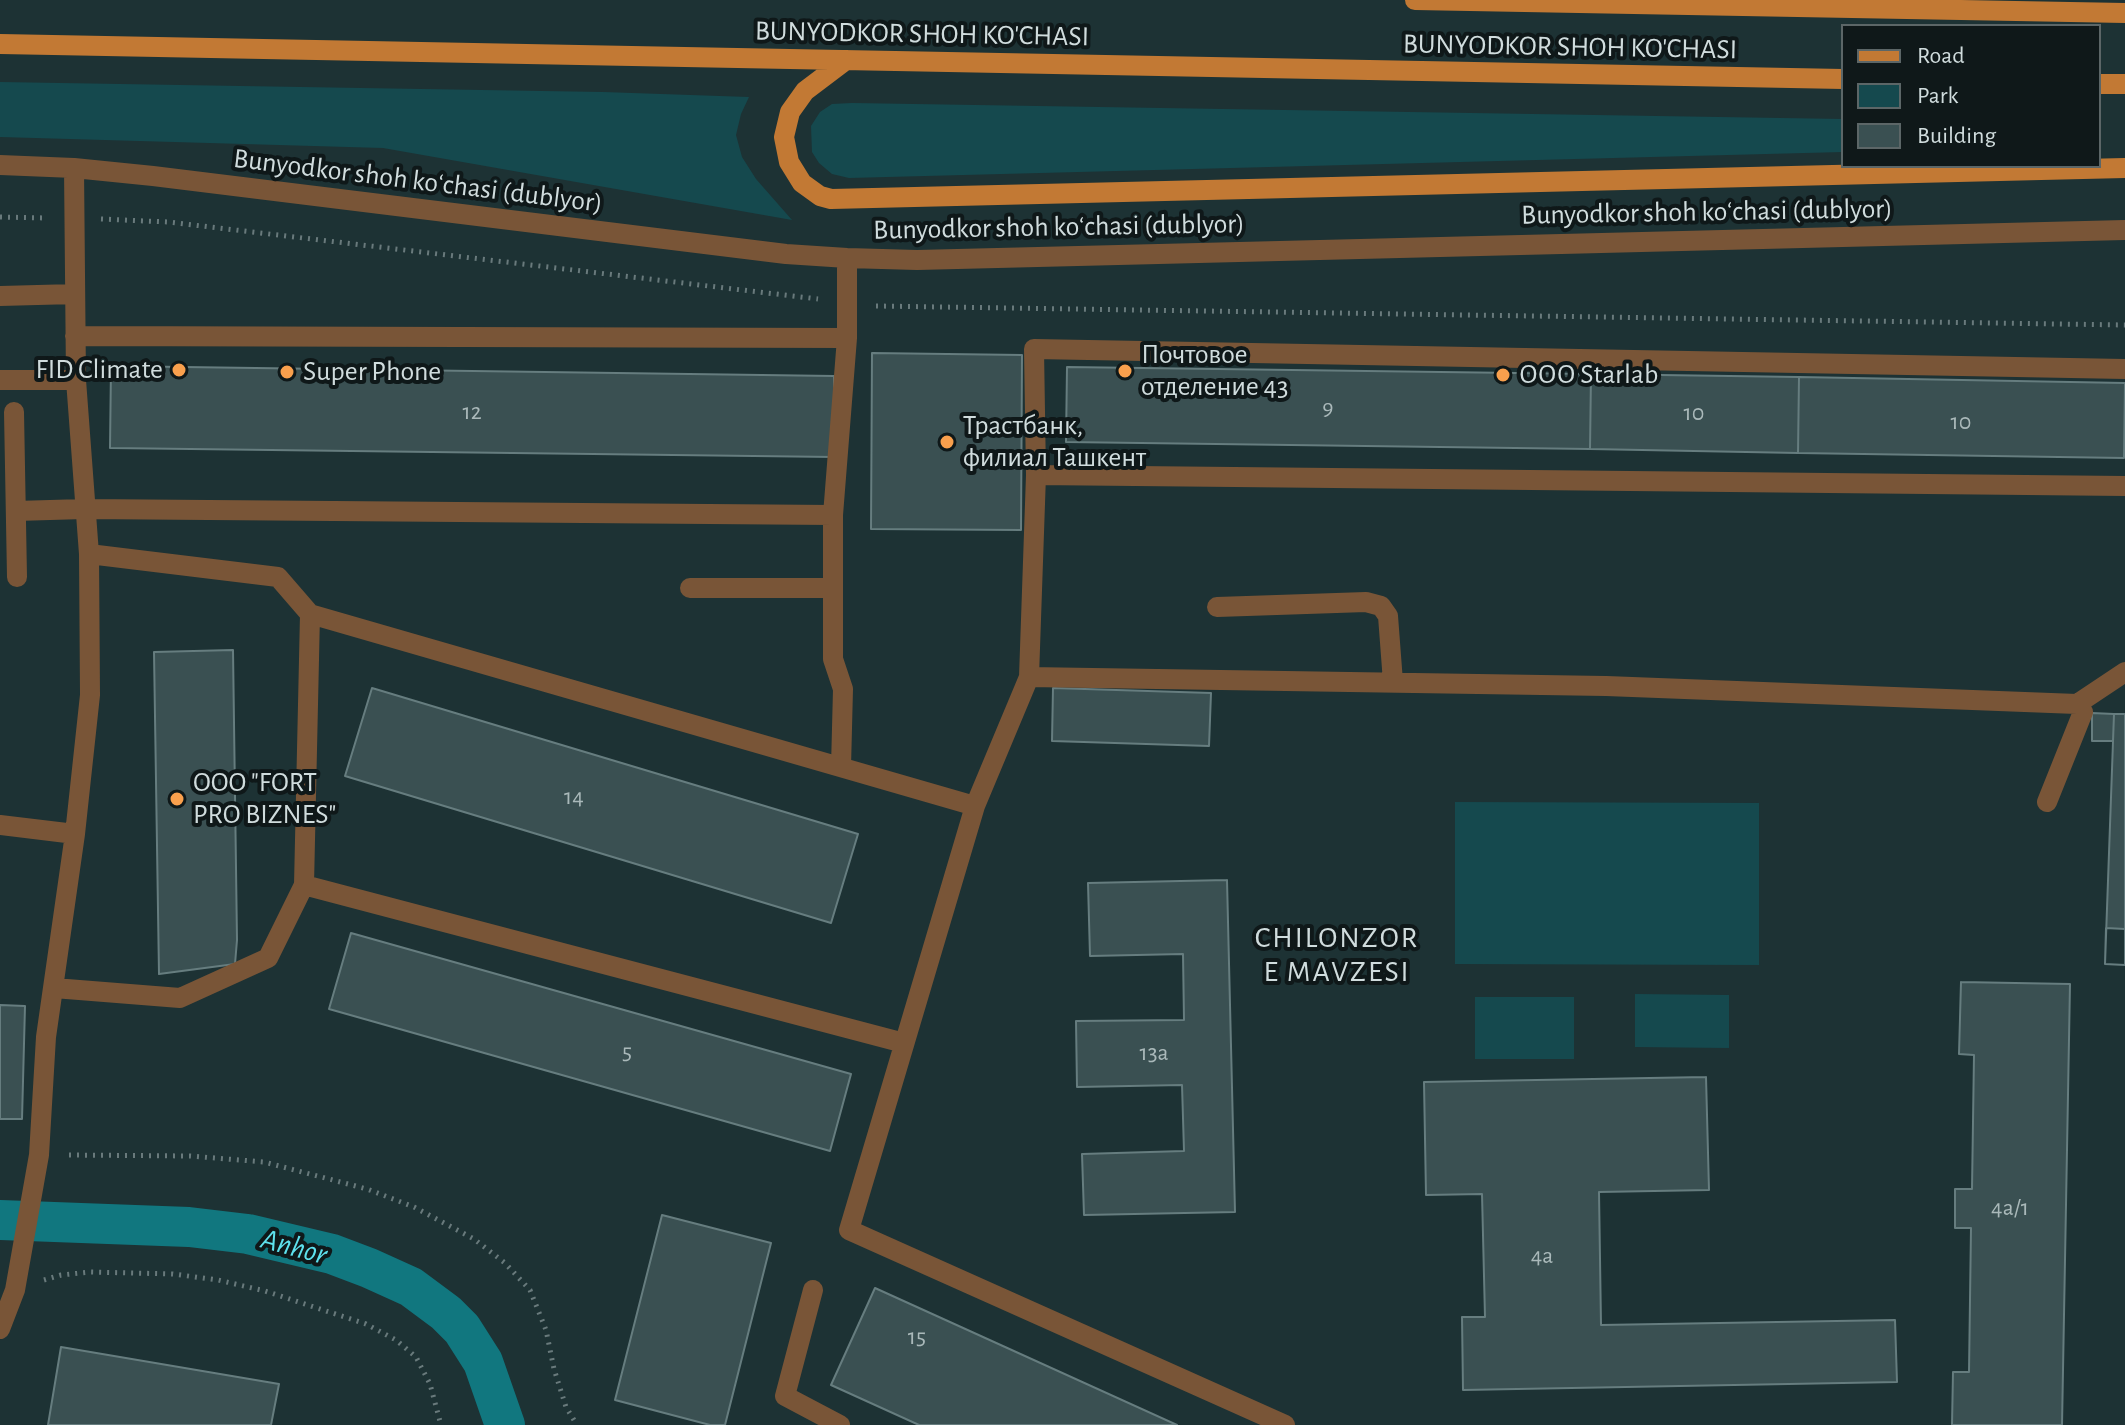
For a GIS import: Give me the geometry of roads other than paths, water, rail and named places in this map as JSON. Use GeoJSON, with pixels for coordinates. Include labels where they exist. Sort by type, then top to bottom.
{"type":"FeatureCollection","features":[{"type":"Feature","properties":{"kind":"main road","name":"BUNYODKOR SHOH KO'CHASI"},"geometry":{"type":"LineString","coordinates":[[1415,0],[2125,13]]}},
{"type":"Feature","properties":{"kind":"main road","name":"BUNYODKOR SHOH KO'CHASI"},"geometry":{"type":"LineString","coordinates":[[0,44],[1841,79]]}},
{"type":"Feature","properties":{"kind":"main road"},"geometry":{"type":"LineString","coordinates":[[846,60],[805,91],[790,112],[784,137],[789,162],[802,183],[820,196],[831,199],[2125,168]]}},
{"type":"Feature","properties":{"kind":"main road"},"geometry":{"type":"LineString","coordinates":[[2101,84],[2125,84]]}},
{"type":"Feature","properties":{"kind":"street","name":"Bunyodkor shoh koʻchasi (dublyor)"},"geometry":{"type":"LineString","coordinates":[[0,165],[74,168],[786,254],[847,258],[917,260],[2125,230]]}},
{"type":"Feature","properties":{"kind":"street"},"geometry":{"type":"LineString","coordinates":[[0,1329],[15,1290],[39,1155],[46,1037],[75,834],[90,695],[89,554],[76,380],[74,168]]}},
{"type":"Feature","properties":{"kind":"street"},"geometry":{"type":"LineString","coordinates":[[841,767],[843,689],[833,659],[833,515],[847,338],[847,258]]}},
{"type":"Feature","properties":{"kind":"street"},"geometry":{"type":"LineString","coordinates":[[0,296],[75,294]]}},
{"type":"Feature","properties":{"kind":"street"},"geometry":{"type":"LineString","coordinates":[[75,336],[847,338]]}},
{"type":"Feature","properties":{"kind":"street"},"geometry":{"type":"LineString","coordinates":[[1285,1425],[849,1230],[975,806],[1029,677],[1036,475],[1034,349],[2125,369]]}},
{"type":"Feature","properties":{"kind":"street"},"geometry":{"type":"LineString","coordinates":[[0,380],[76,380]]}},
{"type":"Feature","properties":{"kind":"street"},"geometry":{"type":"LineString","coordinates":[[14,412],[17,577]]}},
{"type":"Feature","properties":{"kind":"street"},"geometry":{"type":"LineString","coordinates":[[1036,475],[2125,486]]}},
{"type":"Feature","properties":{"kind":"street"},"geometry":{"type":"LineString","coordinates":[[16,511],[833,515]]}},
{"type":"Feature","properties":{"kind":"street"},"geometry":{"type":"LineString","coordinates":[[89,554],[278,577],[310,614],[975,806]]}},
{"type":"Feature","properties":{"kind":"street"},"geometry":{"type":"LineString","coordinates":[[690,588],[833,588]]}},
{"type":"Feature","properties":{"kind":"street"},"geometry":{"type":"LineString","coordinates":[[1217,607],[1366,602],[1381,606],[1388,616],[1393,682]]}},
{"type":"Feature","properties":{"kind":"street"},"geometry":{"type":"LineString","coordinates":[[54,988],[180,998],[268,958],[304,885],[310,614]]}},
{"type":"Feature","properties":{"kind":"street"},"geometry":{"type":"LineString","coordinates":[[1029,677],[1606,686],[2077,704],[2125,672]]}},
{"type":"Feature","properties":{"kind":"street"},"geometry":{"type":"LineString","coordinates":[[2047,802],[2083,712],[2077,704]]}},
{"type":"Feature","properties":{"kind":"street"},"geometry":{"type":"LineString","coordinates":[[0,825],[75,834]]}},
{"type":"Feature","properties":{"kind":"street"},"geometry":{"type":"LineString","coordinates":[[304,885],[904,1043]]}},
{"type":"Feature","properties":{"kind":"street"},"geometry":{"type":"LineString","coordinates":[[813,1290],[785,1396],[840,1425]]}},
{"type":"Feature","properties":{"kind":"waterway","name":"Anhor"},"geometry":{"type":"LineString","coordinates":[[0,1220],[189,1227],[248,1234],[332,1254],[369,1268],[411,1287],[462,1329],[483,1362],[505,1425]]}},
{"type":"Feature","properties":{"kind":"place","name":"FID Climate"},"geometry":{"type":"Point","coordinates":[179,370]}},
{"type":"Feature","properties":{"kind":"place","name":"Почтовое отделение 43"},"geometry":{"type":"Point","coordinates":[1125,371]}},
{"type":"Feature","properties":{"kind":"place","name":"Super Phone"},"geometry":{"type":"Point","coordinates":[287,372]}},
{"type":"Feature","properties":{"kind":"place","name":"ООО Starlab"},"geometry":{"type":"Point","coordinates":[1503,375]}},
{"type":"Feature","properties":{"kind":"place","name":"Трастбанк, филиал Ташкент"},"geometry":{"type":"Point","coordinates":[947,442]}},
{"type":"Feature","properties":{"kind":"place","name":"OOO \"FORT PRO BIZNES\""},"geometry":{"type":"Point","coordinates":[177,799]}},
{"type":"Feature","properties":{"kind":"district","name":"CHILONZOR E MAVZESI"},"geometry":{"type":"Point","coordinates":[1337,955]}}]}
